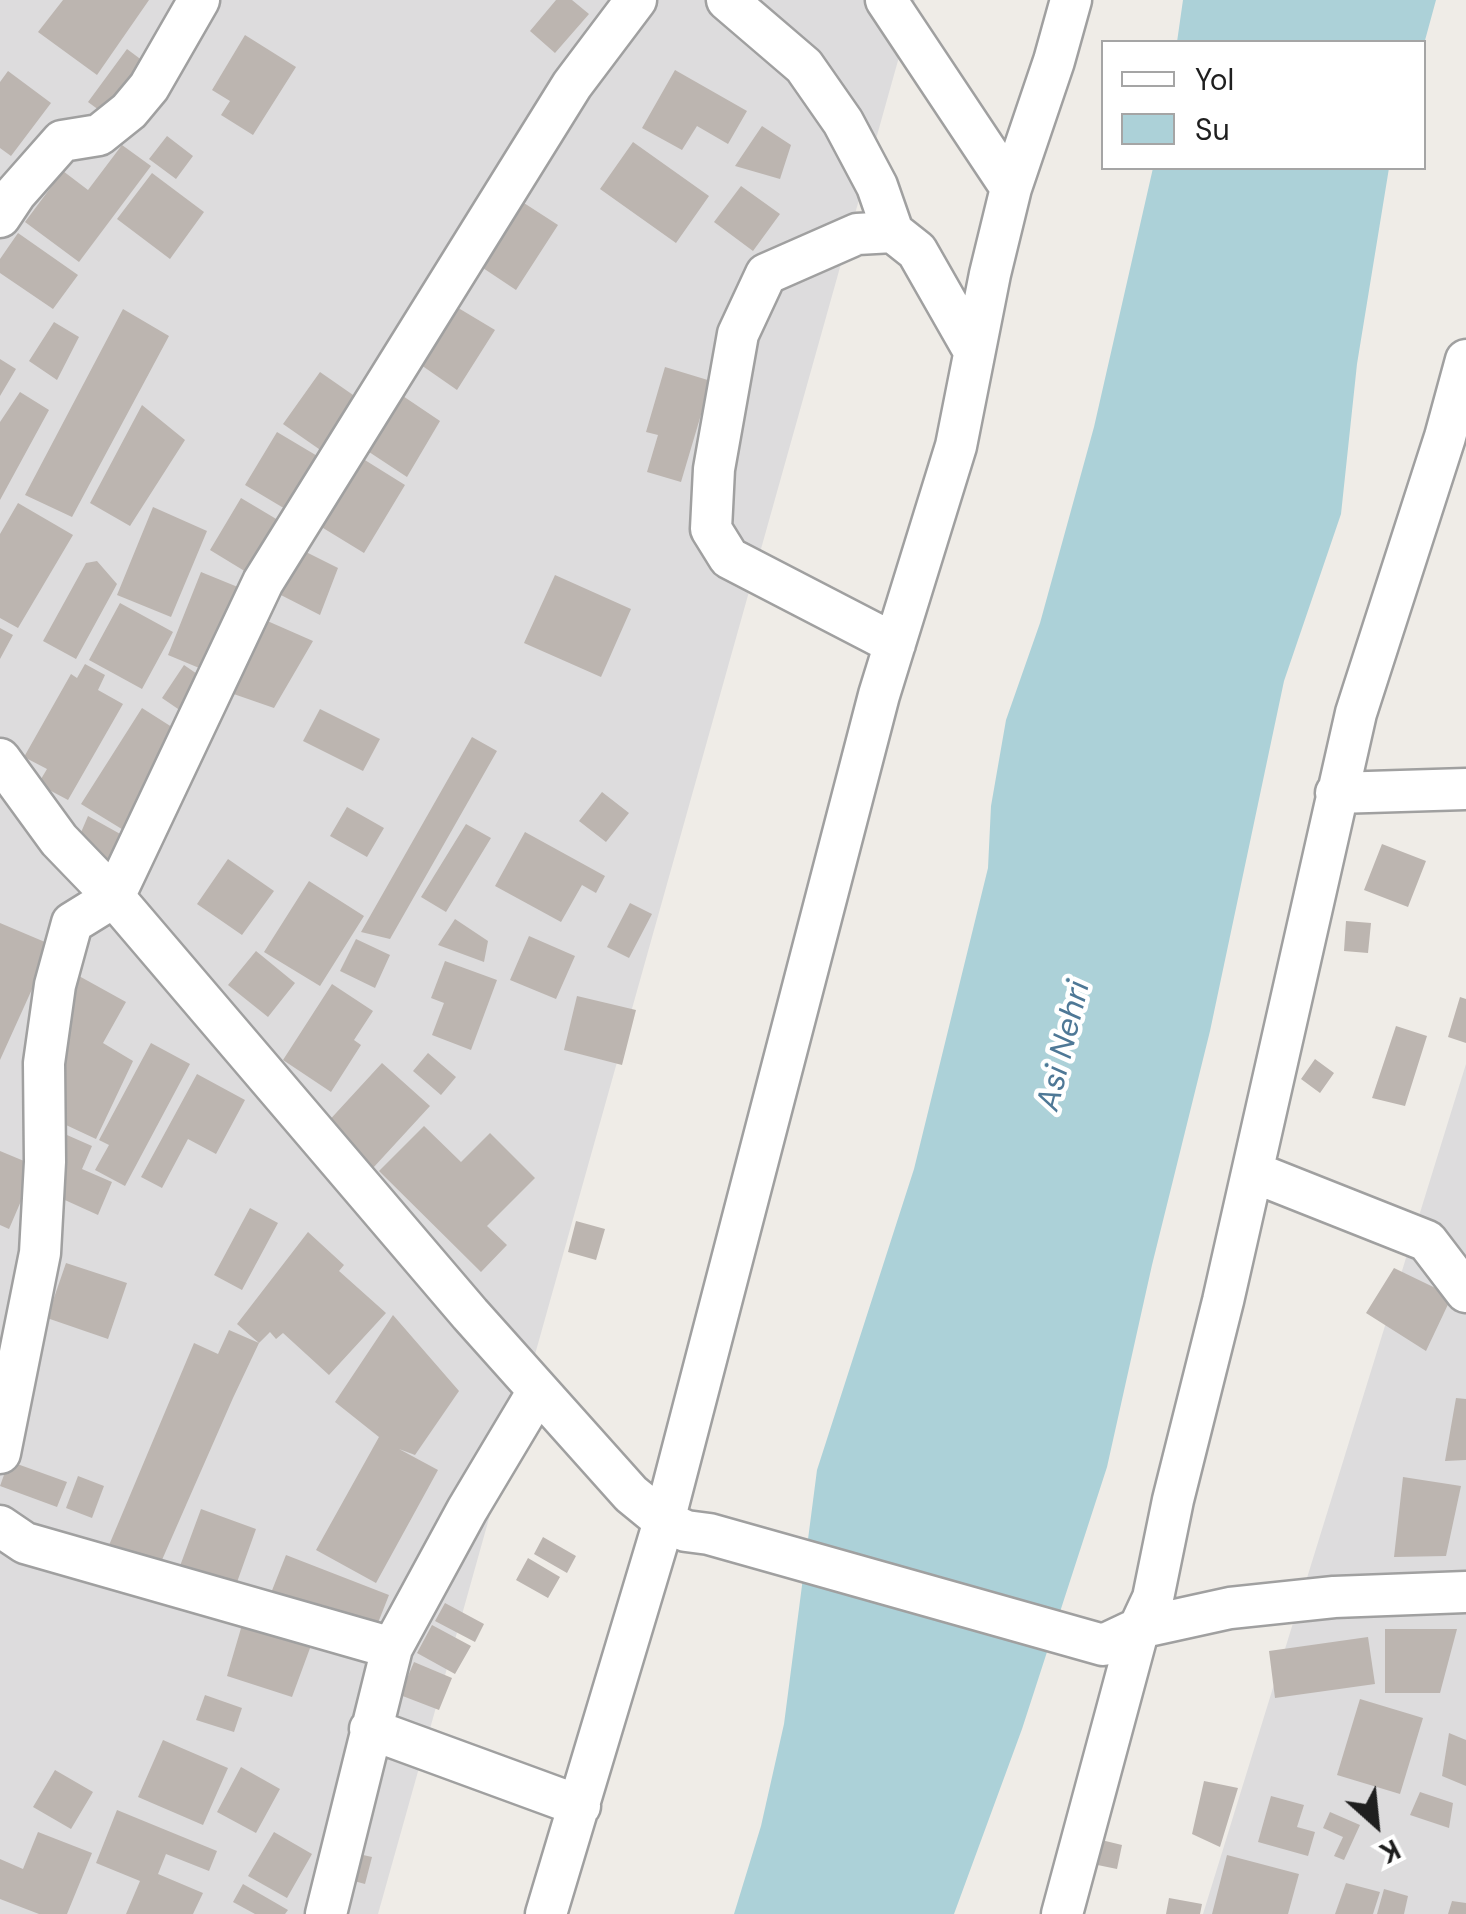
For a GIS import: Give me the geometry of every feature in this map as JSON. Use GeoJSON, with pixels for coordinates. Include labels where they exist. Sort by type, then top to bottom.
{"type":"FeatureCollection","features":[{"type":"Feature","properties":{"kind":"street"},"geometry":{"type":"LineString","coordinates":[[0,217],[62,141],[99,135],[129,111],[148,87],[199,0]]}},
{"type":"Feature","properties":{"kind":"street"},"geometry":{"type":"LineString","coordinates":[[0,1452],[40,1253],[46,1162],[44,1063],[55,986],[72,924],[114,897],[263,582],[572,85],[636,0]]}},
{"type":"Feature","properties":{"kind":"street"},"geometry":{"type":"LineString","coordinates":[[728,0],[804,66],[843,122],[877,186],[893,232],[917,252],[974,352]]}},
{"type":"Feature","properties":{"kind":"street"},"geometry":{"type":"LineString","coordinates":[[886,0],[1011,188]]}},
{"type":"Feature","properties":{"kind":"street"},"geometry":{"type":"LineString","coordinates":[[546,1914],[664,1521],[895,644],[956,446],[1011,188],[1071,0]]}},
{"type":"Feature","properties":{"kind":"street"},"geometry":{"type":"LineString","coordinates":[[893,232],[857,234],[766,274],[738,334],[714,469],[711,529],[728,558],[895,644]]}},
{"type":"Feature","properties":{"kind":"street"},"geometry":{"type":"LineString","coordinates":[[1062,1914],[1121,1637],[1154,1598],[1173,1500],[1253,1172],[1356,713],[1466,360]]}},
{"type":"Feature","properties":{"kind":"street"},"geometry":{"type":"LineString","coordinates":[[0,760],[59,840],[114,897],[538,1391],[631,1494],[664,1521],[686,1531],[1121,1637],[1230,1608],[1334,1597],[1466,1592]]}},
{"type":"Feature","properties":{"kind":"street"},"geometry":{"type":"LineString","coordinates":[[1336,793],[1466,789]]}},
{"type":"Feature","properties":{"kind":"street"},"geometry":{"type":"LineString","coordinates":[[1253,1172],[1426,1241],[1466,1292]]}},
{"type":"Feature","properties":{"kind":"street"},"geometry":{"type":"LineString","coordinates":[[326,1914],[392,1648],[538,1391]]}},
{"type":"Feature","properties":{"kind":"street"},"geometry":{"type":"LineString","coordinates":[[0,1526],[25,1543],[392,1648]]}},
{"type":"Feature","properties":{"kind":"street"},"geometry":{"type":"LineString","coordinates":[[370,1729],[580,1806]]}},
{"type":"Feature","properties":{"kind":"shaded area"},"geometry":{"type":"Polygon","coordinates":[[[0,0],[915,0],[378,1914],[0,1914],[0,0]]]}},
{"type":"Feature","properties":{"kind":"shaded area"},"geometry":{"type":"Polygon","coordinates":[[[1466,1064],[1466,1914],[1203,1914],[1466,1064]]]}},
{"type":"Feature","properties":{"kind":"water"},"geometry":{"type":"Polygon","coordinates":[[[1183,0],[1436,0],[1425,40],[1177,40],[1183,0]]]}},
{"type":"Feature","properties":{"kind":"water","name":"Asi Nehri"},"geometry":{"type":"Polygon","coordinates":[[[1153,170],[1389,170],[1357,364],[1341,514],[1284,681],[1210,1031],[1107,1467],[1022,1729],[954,1914],[734,1914],[761,1826],[784,1724],[817,1470],[914,1169],[988,868],[991,806],[1006,720],[1040,623],[1094,427],[1153,170]]]}},
{"type":"Feature","properties":{"kind":"building"},"geometry":{"type":"Polygon","coordinates":[[[63,0],[149,0],[97,75],[38,32],[63,0]]]}},
{"type":"Feature","properties":{"kind":"building"},"geometry":{"type":"Polygon","coordinates":[[[556,0],[572,0],[589,14],[555,53],[530,31],[556,0]]]}},
{"type":"Feature","properties":{"kind":"building"},"geometry":{"type":"Polygon","coordinates":[[[245,35],[296,67],[253,135],[221,115],[230,101],[212,90],[245,35]]]}},
{"type":"Feature","properties":{"kind":"building"},"geometry":{"type":"Polygon","coordinates":[[[127,49],[147,64],[107,116],[88,102],[127,49]]]}},
{"type":"Feature","properties":{"kind":"building"},"geometry":{"type":"Polygon","coordinates":[[[675,70],[747,111],[728,144],[697,126],[682,150],[642,128],[675,70]]]}},
{"type":"Feature","properties":{"kind":"building"},"geometry":{"type":"Polygon","coordinates":[[[8,71],[51,103],[11,156],[0,148],[0,82],[8,71]]]}},
{"type":"Feature","properties":{"kind":"building"},"geometry":{"type":"Polygon","coordinates":[[[762,126],[791,145],[780,179],[735,166],[762,126]]]}},
{"type":"Feature","properties":{"kind":"building"},"geometry":{"type":"Polygon","coordinates":[[[167,136],[193,156],[176,179],[149,159],[167,136]]]}},
{"type":"Feature","properties":{"kind":"building"},"geometry":{"type":"Polygon","coordinates":[[[633,142],[709,196],[676,243],[600,189],[633,142]]]}},
{"type":"Feature","properties":{"kind":"building"},"geometry":{"type":"Polygon","coordinates":[[[122,145],[151,166],[79,262],[25,222],[63,171],[88,190],[122,145]]]}},
{"type":"Feature","properties":{"kind":"building"},"geometry":{"type":"Polygon","coordinates":[[[152,173],[204,212],[170,259],[117,219],[152,173]]]}},
{"type":"Feature","properties":{"kind":"building"},"geometry":{"type":"Polygon","coordinates":[[[741,186],[780,214],[753,251],[714,222],[741,186]]]}},
{"type":"Feature","properties":{"kind":"building"},"geometry":{"type":"Polygon","coordinates":[[[510,194],[558,225],[516,290],[468,258],[510,194]]]}},
{"type":"Feature","properties":{"kind":"building"},"geometry":{"type":"Polygon","coordinates":[[[18,233],[78,275],[53,309],[0,273],[0,259],[18,233]]]}},
{"type":"Feature","properties":{"kind":"building"},"geometry":{"type":"Polygon","coordinates":[[[445,300],[495,330],[457,390],[411,358],[445,300]]]}},
{"type":"Feature","properties":{"kind":"building"},"geometry":{"type":"Polygon","coordinates":[[[123,309],[169,336],[72,517],[25,495],[123,309]]]}},
{"type":"Feature","properties":{"kind":"building"},"geometry":{"type":"Polygon","coordinates":[[[54,322],[79,337],[57,380],[29,361],[54,322]]]}},
{"type":"Feature","properties":{"kind":"building"},"geometry":{"type":"Polygon","coordinates":[[[0,359],[16,369],[0,396],[0,359]]]}},
{"type":"Feature","properties":{"kind":"building"},"geometry":{"type":"Polygon","coordinates":[[[665,367],[711,381],[681,482],[647,472],[658,435],[646,432],[665,367]]]}},
{"type":"Feature","properties":{"kind":"building"},"geometry":{"type":"Polygon","coordinates":[[[320,372],[366,404],[329,456],[283,424],[320,372]]]}},
{"type":"Feature","properties":{"kind":"building"},"geometry":{"type":"Polygon","coordinates":[[[394,390],[440,421],[407,477],[360,446],[394,390]]]}},
{"type":"Feature","properties":{"kind":"building"},"geometry":{"type":"Polygon","coordinates":[[[20,392],[49,410],[0,500],[0,422],[20,392]]]}},
{"type":"Feature","properties":{"kind":"building"},"geometry":{"type":"Polygon","coordinates":[[[142,405],[185,440],[130,526],[90,503],[142,405]]]}},
{"type":"Feature","properties":{"kind":"building"},"geometry":{"type":"Polygon","coordinates":[[[277,432],[324,460],[292,513],[245,485],[277,432]]]}},
{"type":"Feature","properties":{"kind":"building"},"geometry":{"type":"Polygon","coordinates":[[[352,452],[405,485],[364,553],[310,520],[352,452]]]}},
{"type":"Feature","properties":{"kind":"building"},"geometry":{"type":"Polygon","coordinates":[[[241,498],[288,526],[256,578],[210,550],[241,498]]]}},
{"type":"Feature","properties":{"kind":"building"},"geometry":{"type":"Polygon","coordinates":[[[18,503],[73,535],[18,628],[0,618],[0,534],[18,503]]]}},
{"type":"Feature","properties":{"kind":"building"},"geometry":{"type":"Polygon","coordinates":[[[153,507],[207,531],[171,617],[117,595],[153,507]]]}},
{"type":"Feature","properties":{"kind":"building"},"geometry":{"type":"Polygon","coordinates":[[[304,551],[338,568],[320,615],[275,592],[304,551]]]}},
{"type":"Feature","properties":{"kind":"building"},"geometry":{"type":"Polygon","coordinates":[[[97,561],[117,584],[76,659],[43,641],[86,563],[97,561]]]}},
{"type":"Feature","properties":{"kind":"building"},"geometry":{"type":"Polygon","coordinates":[[[201,572],[250,592],[216,675],[168,655],[201,572]]]}},
{"type":"Feature","properties":{"kind":"building"},"geometry":{"type":"Polygon","coordinates":[[[555,575],[631,609],[601,677],[524,643],[555,575]]]}},
{"type":"Feature","properties":{"kind":"building"},"geometry":{"type":"Polygon","coordinates":[[[120,603],[173,632],[142,689],[89,660],[120,603]]]}},
{"type":"Feature","properties":{"kind":"building"},"geometry":{"type":"Polygon","coordinates":[[[256,616],[313,641],[274,708],[225,691],[256,616]]]}},
{"type":"Feature","properties":{"kind":"building"},"geometry":{"type":"Polygon","coordinates":[[[0,628],[13,635],[0,659],[0,628]]]}},
{"type":"Feature","properties":{"kind":"building"},"geometry":{"type":"Polygon","coordinates":[[[85,664],[105,675],[98,690],[123,704],[68,800],[38,784],[47,769],[24,757],[71,674],[77,678],[85,664]]]}},
{"type":"Feature","properties":{"kind":"building"},"geometry":{"type":"Polygon","coordinates":[[[184,665],[203,678],[181,711],[162,698],[184,665]]]}},
{"type":"Feature","properties":{"kind":"building"},"geometry":{"type":"Polygon","coordinates":[[[142,708],[186,736],[125,831],[81,804],[142,708]]]}},
{"type":"Feature","properties":{"kind":"building"},"geometry":{"type":"Polygon","coordinates":[[[320,709],[380,739],[363,771],[303,741],[320,709]]]}},
{"type":"Feature","properties":{"kind":"building"},"geometry":{"type":"Polygon","coordinates":[[[472,737],[497,751],[390,939],[361,932],[472,737]]]}},
{"type":"Feature","properties":{"kind":"building"},"geometry":{"type":"Polygon","coordinates":[[[602,792],[629,813],[606,842],[579,821],[602,792]]]}},
{"type":"Feature","properties":{"kind":"building"},"geometry":{"type":"Polygon","coordinates":[[[347,807],[384,828],[367,857],[330,836],[347,807]]]}},
{"type":"Feature","properties":{"kind":"building"},"geometry":{"type":"Polygon","coordinates":[[[88,816],[131,840],[115,865],[79,837],[88,816]]]}},
{"type":"Feature","properties":{"kind":"building"},"geometry":{"type":"Polygon","coordinates":[[[466,824],[491,838],[446,912],[421,897],[466,824]]]}},
{"type":"Feature","properties":{"kind":"building"},"geometry":{"type":"Polygon","coordinates":[[[525,832],[605,876],[596,893],[582,885],[561,922],[495,886],[525,832]]]}},
{"type":"Feature","properties":{"kind":"building"},"geometry":{"type":"Polygon","coordinates":[[[1382,844],[1426,861],[1408,907],[1364,890],[1382,844]]]}},
{"type":"Feature","properties":{"kind":"building"},"geometry":{"type":"Polygon","coordinates":[[[228,859],[274,891],[242,935],[197,904],[228,859]]]}},
{"type":"Feature","properties":{"kind":"building"},"geometry":{"type":"Polygon","coordinates":[[[309,881],[364,916],[320,986],[264,952],[309,881]]]}},
{"type":"Feature","properties":{"kind":"building"},"geometry":{"type":"Polygon","coordinates":[[[630,903],[652,914],[629,958],[607,947],[630,903]]]}},
{"type":"Feature","properties":{"kind":"building"},"geometry":{"type":"Polygon","coordinates":[[[455,919],[488,941],[484,962],[438,945],[455,919]]]}},
{"type":"Feature","properties":{"kind":"building"},"geometry":{"type":"Polygon","coordinates":[[[1346,921],[1371,923],[1368,953],[1344,951],[1346,921]]]}},
{"type":"Feature","properties":{"kind":"building"},"geometry":{"type":"Polygon","coordinates":[[[0,923],[52,945],[0,1060],[0,923]]]}},
{"type":"Feature","properties":{"kind":"building"},"geometry":{"type":"Polygon","coordinates":[[[529,936],[575,956],[556,999],[510,980],[529,936]]]}},
{"type":"Feature","properties":{"kind":"building"},"geometry":{"type":"Polygon","coordinates":[[[356,939],[390,955],[375,988],[340,971],[356,939]]]}},
{"type":"Feature","properties":{"kind":"building"},"geometry":{"type":"Polygon","coordinates":[[[256,951],[295,983],[268,1017],[228,985],[256,951]]]}},
{"type":"Feature","properties":{"kind":"building"},"geometry":{"type":"Polygon","coordinates":[[[445,961],[497,980],[471,1050],[432,1035],[444,1003],[431,998],[445,961]]]}},
{"type":"Feature","properties":{"kind":"building"},"geometry":{"type":"Polygon","coordinates":[[[79,976],[126,1002],[103,1043],[133,1061],[96,1139],[51,1118],[79,976]]]}},
{"type":"Feature","properties":{"kind":"building"},"geometry":{"type":"Polygon","coordinates":[[[332,984],[373,1011],[354,1040],[361,1045],[331,1092],[283,1060],[332,984]]]}},
{"type":"Feature","properties":{"kind":"building"},"geometry":{"type":"Polygon","coordinates":[[[577,996],[636,1010],[622,1065],[564,1050],[577,996]]]}},
{"type":"Feature","properties":{"kind":"building"},"geometry":{"type":"Polygon","coordinates":[[[1460,997],[1466,999],[1466,1043],[1448,1037],[1460,997]]]}},
{"type":"Feature","properties":{"kind":"building"},"geometry":{"type":"Polygon","coordinates":[[[1396,1026],[1427,1036],[1405,1106],[1372,1098],[1396,1026]]]}},
{"type":"Feature","properties":{"kind":"building"},"geometry":{"type":"Polygon","coordinates":[[[151,1043],[190,1064],[125,1186],[95,1170],[109,1145],[99,1140],[151,1043]]]}},
{"type":"Feature","properties":{"kind":"building"},"geometry":{"type":"Polygon","coordinates":[[[428,1053],[456,1077],[441,1095],[413,1071],[428,1053]]]}},
{"type":"Feature","properties":{"kind":"building"},"geometry":{"type":"Polygon","coordinates":[[[1315,1059],[1334,1073],[1320,1093],[1301,1079],[1315,1059]]]}},
{"type":"Feature","properties":{"kind":"building"},"geometry":{"type":"Polygon","coordinates":[[[382,1063],[430,1106],[373,1168],[325,1125],[382,1063]]]}},
{"type":"Feature","properties":{"kind":"building"},"geometry":{"type":"Polygon","coordinates":[[[197,1074],[245,1100],[216,1154],[188,1139],[162,1188],[141,1177],[197,1074]]]}},
{"type":"Feature","properties":{"kind":"building"},"geometry":{"type":"Polygon","coordinates":[[[424,1126],[461,1162],[490,1133],[535,1178],[487,1226],[507,1245],[481,1272],[379,1171],[424,1126]]]}},
{"type":"Feature","properties":{"kind":"building"},"geometry":{"type":"Polygon","coordinates":[[[51,1128],[92,1146],[82,1169],[112,1182],[98,1215],[56,1196],[51,1128]]]}},
{"type":"Feature","properties":{"kind":"building"},"geometry":{"type":"Polygon","coordinates":[[[0,1151],[36,1166],[9,1229],[0,1225],[0,1151]]]}},
{"type":"Feature","properties":{"kind":"building"},"geometry":{"type":"Polygon","coordinates":[[[250,1208],[278,1223],[242,1290],[214,1275],[250,1208]]]}},
{"type":"Feature","properties":{"kind":"building"},"geometry":{"type":"Polygon","coordinates":[[[576,1221],[605,1229],[596,1260],[568,1252],[576,1221]]]}},
{"type":"Feature","properties":{"kind":"building"},"geometry":{"type":"Polygon","coordinates":[[[308,1232],[344,1265],[339,1271],[386,1313],[329,1375],[283,1333],[276,1339],[270,1332],[259,1343],[237,1324],[308,1232]]]}},
{"type":"Feature","properties":{"kind":"building"},"geometry":{"type":"Polygon","coordinates":[[[66,1263],[127,1283],[108,1339],[47,1318],[66,1263]]]}},
{"type":"Feature","properties":{"kind":"building"},"geometry":{"type":"Polygon","coordinates":[[[1394,1268],[1452,1296],[1426,1351],[1366,1313],[1394,1268]]]}},
{"type":"Feature","properties":{"kind":"building"},"geometry":{"type":"Polygon","coordinates":[[[393,1315],[459,1391],[415,1455],[399,1449],[438,1470],[376,1583],[316,1550],[379,1437],[335,1402],[393,1315]]]}},
{"type":"Feature","properties":{"kind":"building"},"geometry":{"type":"Polygon","coordinates":[[[229,1330],[259,1343],[158,1569],[107,1550],[194,1343],[218,1354],[229,1330]]]}},
{"type":"Feature","properties":{"kind":"building"},"geometry":{"type":"Polygon","coordinates":[[[1456,1398],[1466,1399],[1466,1460],[1445,1461],[1456,1398]]]}},
{"type":"Feature","properties":{"kind":"building"},"geometry":{"type":"Polygon","coordinates":[[[9,1461],[67,1482],[57,1507],[0,1486],[9,1461]]]}},
{"type":"Feature","properties":{"kind":"building"},"geometry":{"type":"Polygon","coordinates":[[[78,1476],[104,1486],[92,1518],[66,1508],[78,1476]]]}},
{"type":"Feature","properties":{"kind":"building"},"geometry":{"type":"Polygon","coordinates":[[[1403,1477],[1461,1486],[1446,1556],[1394,1557],[1403,1477]]]}},
{"type":"Feature","properties":{"kind":"building"},"geometry":{"type":"Polygon","coordinates":[[[201,1509],[256,1529],[236,1585],[180,1566],[201,1509]]]}},
{"type":"Feature","properties":{"kind":"building"},"geometry":{"type":"Polygon","coordinates":[[[543,1537],[576,1556],[567,1573],[534,1554],[543,1537]]]}},
{"type":"Feature","properties":{"kind":"building"},"geometry":{"type":"Polygon","coordinates":[[[286,1555],[389,1595],[374,1633],[271,1593],[286,1555]]]}},
{"type":"Feature","properties":{"kind":"building"},"geometry":{"type":"Polygon","coordinates":[[[528,1558],[560,1577],[548,1598],[516,1580],[528,1558]]]}},
{"type":"Feature","properties":{"kind":"building"},"geometry":{"type":"Polygon","coordinates":[[[445,1603],[484,1624],[475,1642],[435,1621],[445,1603]]]}},
{"type":"Feature","properties":{"kind":"building"},"geometry":{"type":"Polygon","coordinates":[[[244,1618],[313,1640],[292,1697],[227,1676],[244,1618]]]}},
{"type":"Feature","properties":{"kind":"building"},"geometry":{"type":"Polygon","coordinates":[[[432,1625],[471,1646],[455,1674],[417,1653],[432,1625]]]}},
{"type":"Feature","properties":{"kind":"building"},"geometry":{"type":"Polygon","coordinates":[[[1385,1629],[1457,1629],[1440,1693],[1385,1693],[1385,1629]]]}},
{"type":"Feature","properties":{"kind":"building"},"geometry":{"type":"Polygon","coordinates":[[[1368,1637],[1375,1684],[1275,1698],[1269,1651],[1368,1637]]]}},
{"type":"Feature","properties":{"kind":"building"},"geometry":{"type":"Polygon","coordinates":[[[414,1662],[452,1678],[439,1710],[400,1695],[414,1662]]]}},
{"type":"Feature","properties":{"kind":"building"},"geometry":{"type":"Polygon","coordinates":[[[205,1695],[242,1708],[234,1732],[196,1720],[205,1695]]]}},
{"type":"Feature","properties":{"kind":"building"},"geometry":{"type":"Polygon","coordinates":[[[1360,1699],[1423,1718],[1400,1794],[1337,1775],[1360,1699]]]}},
{"type":"Feature","properties":{"kind":"building"},"geometry":{"type":"Polygon","coordinates":[[[1449,1733],[1466,1740],[1466,1786],[1442,1776],[1449,1733]]]}},
{"type":"Feature","properties":{"kind":"building"},"geometry":{"type":"Polygon","coordinates":[[[163,1740],[228,1768],[203,1825],[138,1797],[163,1740]]]}},
{"type":"Feature","properties":{"kind":"building"},"geometry":{"type":"Polygon","coordinates":[[[241,1767],[280,1789],[256,1833],[217,1812],[241,1767]]]}},
{"type":"Feature","properties":{"kind":"building"},"geometry":{"type":"Polygon","coordinates":[[[55,1770],[93,1792],[71,1829],[33,1807],[55,1770]]]}},
{"type":"Feature","properties":{"kind":"building"},"geometry":{"type":"Polygon","coordinates":[[[1204,1781],[1238,1788],[1220,1847],[1192,1834],[1204,1781]]]}},
{"type":"Feature","properties":{"kind":"building"},"geometry":{"type":"Polygon","coordinates":[[[1420,1792],[1453,1803],[1449,1828],[1410,1815],[1420,1792]]]}},
{"type":"Feature","properties":{"kind":"building"},"geometry":{"type":"Polygon","coordinates":[[[1271,1796],[1304,1805],[1297,1827],[1315,1832],[1308,1856],[1258,1842],[1271,1796]]]}},
{"type":"Feature","properties":{"kind":"building"},"geometry":{"type":"Polygon","coordinates":[[[117,1810],[217,1851],[209,1871],[166,1854],[158,1874],[203,1893],[193,1914],[126,1914],[140,1881],[96,1863],[117,1810]]]}},
{"type":"Feature","properties":{"kind":"building"},"geometry":{"type":"Polygon","coordinates":[[[1330,1812],[1360,1825],[1344,1860],[1334,1856],[1343,1837],[1323,1828],[1330,1812]]]}},
{"type":"Feature","properties":{"kind":"building"},"geometry":{"type":"Polygon","coordinates":[[[38,1832],[92,1853],[67,1914],[39,1914],[0,1899],[0,1859],[23,1869],[38,1832]]]}},
{"type":"Feature","properties":{"kind":"building"},"geometry":{"type":"Polygon","coordinates":[[[274,1832],[312,1854],[287,1898],[248,1876],[274,1832]]]}},
{"type":"Feature","properties":{"kind":"building"},"geometry":{"type":"Polygon","coordinates":[[[1089,1837],[1122,1845],[1117,1869],[1083,1862],[1089,1837]]]}},
{"type":"Feature","properties":{"kind":"building"},"geometry":{"type":"Polygon","coordinates":[[[350,1852],[372,1857],[365,1884],[343,1878],[350,1852]]]}},
{"type":"Feature","properties":{"kind":"building"},"geometry":{"type":"Polygon","coordinates":[[[1227,1855],[1299,1874],[1288,1914],[1212,1914],[1227,1855]]]}},
{"type":"Feature","properties":{"kind":"building"},"geometry":{"type":"Polygon","coordinates":[[[1346,1883],[1380,1892],[1373,1914],[1335,1914],[1346,1883]]]}},
{"type":"Feature","properties":{"kind":"building"},"geometry":{"type":"Polygon","coordinates":[[[243,1884],[288,1910],[285,1914],[255,1914],[233,1902],[243,1884]]]}},
{"type":"Feature","properties":{"kind":"building"},"geometry":{"type":"Polygon","coordinates":[[[1384,1889],[1408,1896],[1404,1914],[1377,1914],[1384,1889]]]}},
{"type":"Feature","properties":{"kind":"building"},"geometry":{"type":"Polygon","coordinates":[[[1169,1898],[1202,1904],[1200,1914],[1166,1914],[1169,1898]]]}},
{"type":"Feature","properties":{"kind":"building"},"geometry":{"type":"Polygon","coordinates":[[[1452,1901],[1466,1903],[1466,1914],[1448,1914],[1452,1901]]]}}]}
